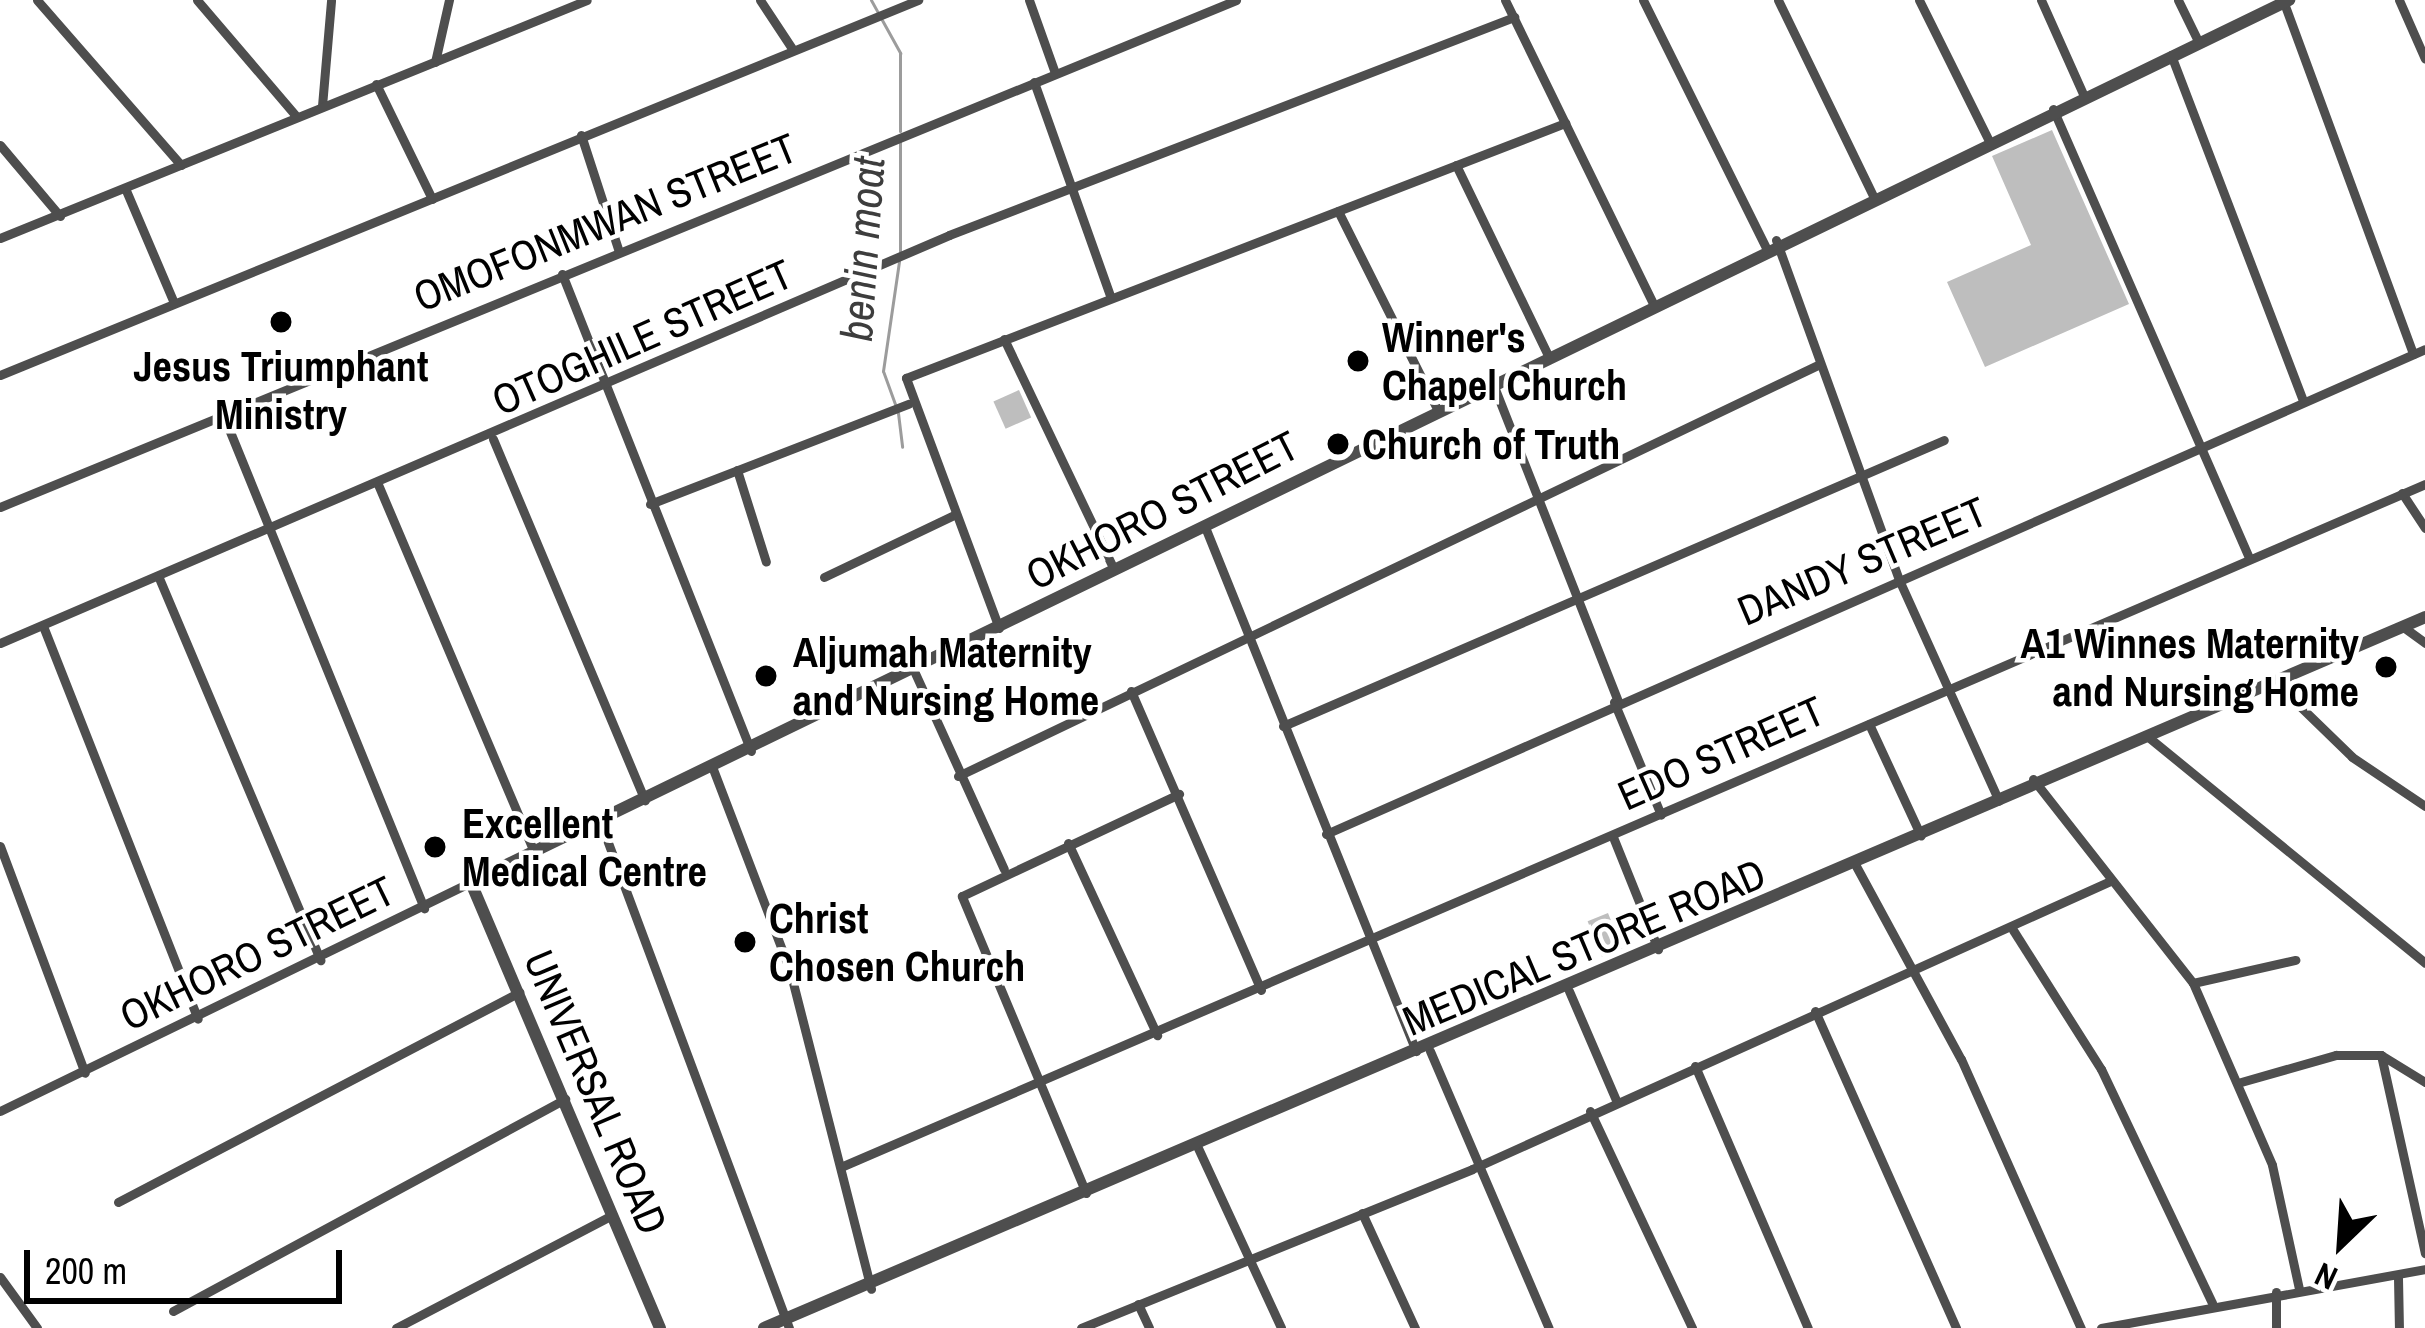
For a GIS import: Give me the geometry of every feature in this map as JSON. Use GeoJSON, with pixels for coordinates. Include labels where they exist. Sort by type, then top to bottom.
{"type":"FeatureCollection","features":[{"type":"Feature","properties":{"kind":"street"},"geometry":{"type":"LineString","coordinates":[[37,0],[181,165]]}},
{"type":"Feature","properties":{"kind":"street"},"geometry":{"type":"LineString","coordinates":[[197,0],[297,117]]}},
{"type":"Feature","properties":{"kind":"street"},"geometry":{"type":"LineString","coordinates":[[322,106],[331,0]]}},
{"type":"Feature","properties":{"kind":"street"},"geometry":{"type":"LineString","coordinates":[[435,62],[449,0]]}},
{"type":"Feature","properties":{"kind":"street"},"geometry":{"type":"LineString","coordinates":[[0,238],[587,0]]}},
{"type":"Feature","properties":{"kind":"street"},"geometry":{"type":"LineString","coordinates":[[760,0],[793,50]]}},
{"type":"Feature","properties":{"kind":"street"},"geometry":{"type":"LineString","coordinates":[[0,375],[918,0]]}},
{"type":"Feature","properties":{"kind":"street"},"geometry":{"type":"LineString","coordinates":[[1029,0],[1055,74]]}},
{"type":"Feature","properties":{"kind":"street","name":"OMOFONMWAN STREET"},"geometry":{"type":"LineString","coordinates":[[0,507],[1235,0]]}},
{"type":"Feature","properties":{"kind":"street"},"geometry":{"type":"LineString","coordinates":[[1505,0],[1653,304]]}},
{"type":"Feature","properties":{"kind":"street"},"geometry":{"type":"LineString","coordinates":[[1643,0],[1770,243],[1863,474],[1900,582],[2000,801]]}},
{"type":"Feature","properties":{"kind":"street"},"geometry":{"type":"LineString","coordinates":[[1778,0],[1873,196]]}},
{"type":"Feature","properties":{"kind":"street"},"geometry":{"type":"LineString","coordinates":[[1919,0],[1988,140]]}},
{"type":"Feature","properties":{"kind":"street"},"geometry":{"type":"LineString","coordinates":[[2041,0],[2083,94]]}},
{"type":"Feature","properties":{"kind":"street"},"geometry":{"type":"LineString","coordinates":[[2178,0],[2198,41]]}},
{"type":"Feature","properties":{"kind":"street"},"geometry":{"type":"LineString","coordinates":[[2399,0],[2425,58]]}},
{"type":"Feature","properties":{"kind":"street"},"geometry":{"type":"LineString","coordinates":[[2286,1],[2413,354]]}},
{"type":"Feature","properties":{"kind":"street","name":"OKHORO STREET"},"geometry":{"type":"LineString","coordinates":[[0,1112],[320,961],[471,882],[916,673],[1770,243],[2286,1]]}},
{"type":"Feature","properties":{"kind":"street","name":"OTOGHILE STREET"},"geometry":{"type":"LineString","coordinates":[[0,643],[159,578],[264,528],[493,439],[603,387],[1069,192],[1514,17]]}},
{"type":"Feature","properties":{"kind":"street"},"geometry":{"type":"LineString","coordinates":[[2171,55],[2302,401]]}},
{"type":"Feature","properties":{"kind":"street"},"geometry":{"type":"LineString","coordinates":[[1034,82],[1069,192],[1111,298]]}},
{"type":"Feature","properties":{"kind":"street"},"geometry":{"type":"LineString","coordinates":[[376,84],[432,199]]}},
{"type":"Feature","properties":{"kind":"street"},"geometry":{"type":"LineString","coordinates":[[2053,110],[2250,559]]}},
{"type":"Feature","properties":{"kind":"street"},"geometry":{"type":"LineString","coordinates":[[999,628],[908,404],[906,378],[1565,123]]}},
{"type":"Feature","properties":{"kind":"street"},"geometry":{"type":"LineString","coordinates":[[581,135],[620,252]]}},
{"type":"Feature","properties":{"kind":"street"},"geometry":{"type":"LineString","coordinates":[[0,145],[60,216]]}},
{"type":"Feature","properties":{"kind":"street"},"geometry":{"type":"LineString","coordinates":[[1456,165],[1548,355]]}},
{"type":"Feature","properties":{"kind":"street"},"geometry":{"type":"LineString","coordinates":[[125,188],[174,303]]}},
{"type":"Feature","properties":{"kind":"street"},"geometry":{"type":"LineString","coordinates":[[1338,211],[1438,411]]}},
{"type":"Feature","properties":{"kind":"street"},"geometry":{"type":"LineString","coordinates":[[562,274],[751,751]]}},
{"type":"Feature","properties":{"kind":"street"},"geometry":{"type":"LineString","coordinates":[[1004,338],[1114,570]]}},
{"type":"Feature","properties":{"kind":"street","name":"DANDY STREET"},"geometry":{"type":"LineString","coordinates":[[1326,834],[1616,702],[2425,349]]}},
{"type":"Feature","properties":{"kind":"street"},"geometry":{"type":"LineString","coordinates":[[958,776],[1246,634],[1820,364]]}},
{"type":"Feature","properties":{"kind":"street"},"geometry":{"type":"LineString","coordinates":[[1493,385],[1661,815]]}},
{"type":"Feature","properties":{"kind":"street"},"geometry":{"type":"LineString","coordinates":[[650,504],[908,404]]}},
{"type":"Feature","properties":{"kind":"street"},"geometry":{"type":"LineString","coordinates":[[222,412],[264,528],[424,908]]}},
{"type":"Feature","properties":{"kind":"street"},"geometry":{"type":"LineString","coordinates":[[493,439],[645,800]]}},
{"type":"Feature","properties":{"kind":"street"},"geometry":{"type":"LineString","coordinates":[[1283,726],[1945,440]]}},
{"type":"Feature","properties":{"kind":"street"},"geometry":{"type":"LineString","coordinates":[[737,470],[766,562]]}},
{"type":"Feature","properties":{"kind":"street"},"geometry":{"type":"LineString","coordinates":[[377,482],[535,855]]}},
{"type":"Feature","properties":{"kind":"street","name":"EDO STREET"},"geometry":{"type":"LineString","coordinates":[[844,1166],[1045,1084],[2425,484]]}},
{"type":"Feature","properties":{"kind":"street"},"geometry":{"type":"LineString","coordinates":[[2402,493],[2425,528]]}},
{"type":"Feature","properties":{"kind":"street"},"geometry":{"type":"LineString","coordinates":[[824,577],[954,515]]}},
{"type":"Feature","properties":{"kind":"street"},"geometry":{"type":"LineString","coordinates":[[1204,527],[1369,943],[1424,1052],[1472,1168],[1549,1328]]}},
{"type":"Feature","properties":{"kind":"street"},"geometry":{"type":"LineString","coordinates":[[159,578],[320,961]]}},
{"type":"Feature","properties":{"kind":"street","name":"MEDICAL STORE ROAD"},"geometry":{"type":"LineString","coordinates":[[764,1328],[872,1289],[1086,1193],[1569,991],[2000,801],[2033,779],[2147,736],[2425,617]]}},
{"type":"Feature","properties":{"kind":"street"},"geometry":{"type":"LineString","coordinates":[[43,626],[197,1018]]}},
{"type":"Feature","properties":{"kind":"street"},"geometry":{"type":"LineString","coordinates":[[2402,626],[2425,644]]}},
{"type":"Feature","properties":{"kind":"street"},"geometry":{"type":"LineString","coordinates":[[916,673],[958,776],[1004,869]]}},
{"type":"Feature","properties":{"kind":"street"},"geometry":{"type":"LineString","coordinates":[[2275,682],[2352,758],[2425,806]]}},
{"type":"Feature","properties":{"kind":"street"},"geometry":{"type":"LineString","coordinates":[[1131,692],[1261,990]]}},
{"type":"Feature","properties":{"kind":"street"},"geometry":{"type":"LineString","coordinates":[[1869,724],[1921,836]]}},
{"type":"Feature","properties":{"kind":"street"},"geometry":{"type":"LineString","coordinates":[[2147,736],[2425,963]]}},
{"type":"Feature","properties":{"kind":"street"},"geometry":{"type":"LineString","coordinates":[[713,770],[790,970],[872,1289]]}},
{"type":"Feature","properties":{"kind":"street"},"geometry":{"type":"LineString","coordinates":[[2033,779],[2193,983],[2240,1082],[2272,1165],[2299,1289]]}},
{"type":"Feature","properties":{"kind":"street"},"geometry":{"type":"LineString","coordinates":[[1086,1193],[1045,1084],[961,908],[969,886],[1178,794]]}},
{"type":"Feature","properties":{"kind":"street"},"geometry":{"type":"LineString","coordinates":[[600,821],[788,1323]]}},
{"type":"Feature","properties":{"kind":"street"},"geometry":{"type":"LineString","coordinates":[[1613,837],[1659,951]]}},
{"type":"Feature","properties":{"kind":"street"},"geometry":{"type":"LineString","coordinates":[[1067,843],[1157,1035]]}},
{"type":"Feature","properties":{"kind":"street"},"geometry":{"type":"LineString","coordinates":[[0,846],[85,1073]]}},
{"type":"Feature","properties":{"kind":"street"},"geometry":{"type":"LineString","coordinates":[[1856,866],[1913,969],[2080,1328]]}},
{"type":"Feature","properties":{"kind":"street"},"geometry":{"type":"LineString","coordinates":[[1081,1328],[1472,1168],[1815,1011],[2013,930],[2110,881]]}},
{"type":"Feature","properties":{"kind":"street","name":"UNIVERSAL ROAD"},"geometry":{"type":"LineString","coordinates":[[471,882],[660,1328]]}},
{"type":"Feature","properties":{"kind":"street"},"geometry":{"type":"LineString","coordinates":[[2013,930],[2101,1069],[2212,1303]]}},
{"type":"Feature","properties":{"kind":"street"},"geometry":{"type":"LineString","coordinates":[[2193,983],[2296,960]]}},
{"type":"Feature","properties":{"kind":"street"},"geometry":{"type":"LineString","coordinates":[[1569,991],[1616,1100]]}},
{"type":"Feature","properties":{"kind":"street"},"geometry":{"type":"LineString","coordinates":[[118,1202],[519,992]]}},
{"type":"Feature","properties":{"kind":"street"},"geometry":{"type":"LineString","coordinates":[[1815,1011],[1956,1328]]}},
{"type":"Feature","properties":{"kind":"street"},"geometry":{"type":"LineString","coordinates":[[2240,1082],[2336,1055],[2381,1054],[2425,1082]]}},
{"type":"Feature","properties":{"kind":"street"},"geometry":{"type":"LineString","coordinates":[[2381,1054],[2425,1253]]}},
{"type":"Feature","properties":{"kind":"street"},"geometry":{"type":"LineString","coordinates":[[1695,1066],[1808,1328]]}},
{"type":"Feature","properties":{"kind":"street"},"geometry":{"type":"LineString","coordinates":[[172,1311],[566,1099]]}},
{"type":"Feature","properties":{"kind":"street"},"geometry":{"type":"LineString","coordinates":[[1590,1111],[1692,1328]]}},
{"type":"Feature","properties":{"kind":"street"},"geometry":{"type":"LineString","coordinates":[[1198,1148],[1281,1328]]}},
{"type":"Feature","properties":{"kind":"street"},"geometry":{"type":"LineString","coordinates":[[1362,1214],[1415,1328]]}},
{"type":"Feature","properties":{"kind":"street"},"geometry":{"type":"LineString","coordinates":[[396,1328],[612,1215]]}},
{"type":"Feature","properties":{"kind":"street"},"geometry":{"type":"LineString","coordinates":[[2101,1328],[2212,1303],[2398,1278],[2425,1269]]}},
{"type":"Feature","properties":{"kind":"street"},"geometry":{"type":"LineString","coordinates":[[0,1277],[38,1328]]}},
{"type":"Feature","properties":{"kind":"street"},"geometry":{"type":"LineString","coordinates":[[2398,1278],[2399,1328]]}},
{"type":"Feature","properties":{"kind":"street"},"geometry":{"type":"LineString","coordinates":[[2276,1292],[2276,1328]]}},
{"type":"Feature","properties":{"kind":"street"},"geometry":{"type":"LineString","coordinates":[[1138,1304],[1149,1328]]}},
{"type":"Feature","properties":{"kind":"building"},"geometry":{"type":"Polygon","coordinates":[[[2052,130],[2129,304],[1985,367],[1947,282],[2031,245],[1992,156],[2052,130]]]}},
{"type":"Feature","properties":{"kind":"building"},"geometry":{"type":"Polygon","coordinates":[[[1019,390],[1031,417],[1006,429],[993,401],[1019,390]]]}},
{"type":"Feature","properties":{"kind":"building"},"geometry":{"type":"Polygon","coordinates":[[[1608,913],[1622,948],[1602,956],[1588,921],[1608,913]]]}},
{"type":"Feature","properties":{"kind":"waterway"},"geometry":{"type":"LineString","coordinates":[[871,0],[877,11]]}},
{"type":"Feature","properties":{"kind":"waterway","name":"benin moat"},"geometry":{"type":"LineString","coordinates":[[882,20],[900,53],[900,131]]}},
{"type":"Feature","properties":{"kind":"waterway","name":"benin moat"},"geometry":{"type":"LineString","coordinates":[[900,141],[900,251]]}},
{"type":"Feature","properties":{"kind":"waterway","name":"benin moat"},"geometry":{"type":"LineString","coordinates":[[895,404],[883,371],[899,261]]}},
{"type":"Feature","properties":{"kind":"waterway","name":"benin moat"},"geometry":{"type":"LineString","coordinates":[[898,413],[902,447]]}},
{"type":"Feature","properties":{"kind":"place","name":"Jesus Triumphant Ministry"},"geometry":{"type":"Point","coordinates":[281,322]}},
{"type":"Feature","properties":{"kind":"place","name":"Winner's Chapel Church"},"geometry":{"type":"Point","coordinates":[1358,361]}},
{"type":"Feature","properties":{"kind":"place","name":"Church of Truth"},"geometry":{"type":"Point","coordinates":[1338,444]}},
{"type":"Feature","properties":{"kind":"place","name":"A1 Winnes Maternity and Nursing Home"},"geometry":{"type":"Point","coordinates":[2386,667]}},
{"type":"Feature","properties":{"kind":"place","name":"Aljumah Maternity and Nursing Home"},"geometry":{"type":"Point","coordinates":[766,676]}},
{"type":"Feature","properties":{"kind":"place","name":"Excellent Medical Centre"},"geometry":{"type":"Point","coordinates":[435,847]}},
{"type":"Feature","properties":{"kind":"place","name":"Christ Chosen Church"},"geometry":{"type":"Point","coordinates":[745,942]}}]}
